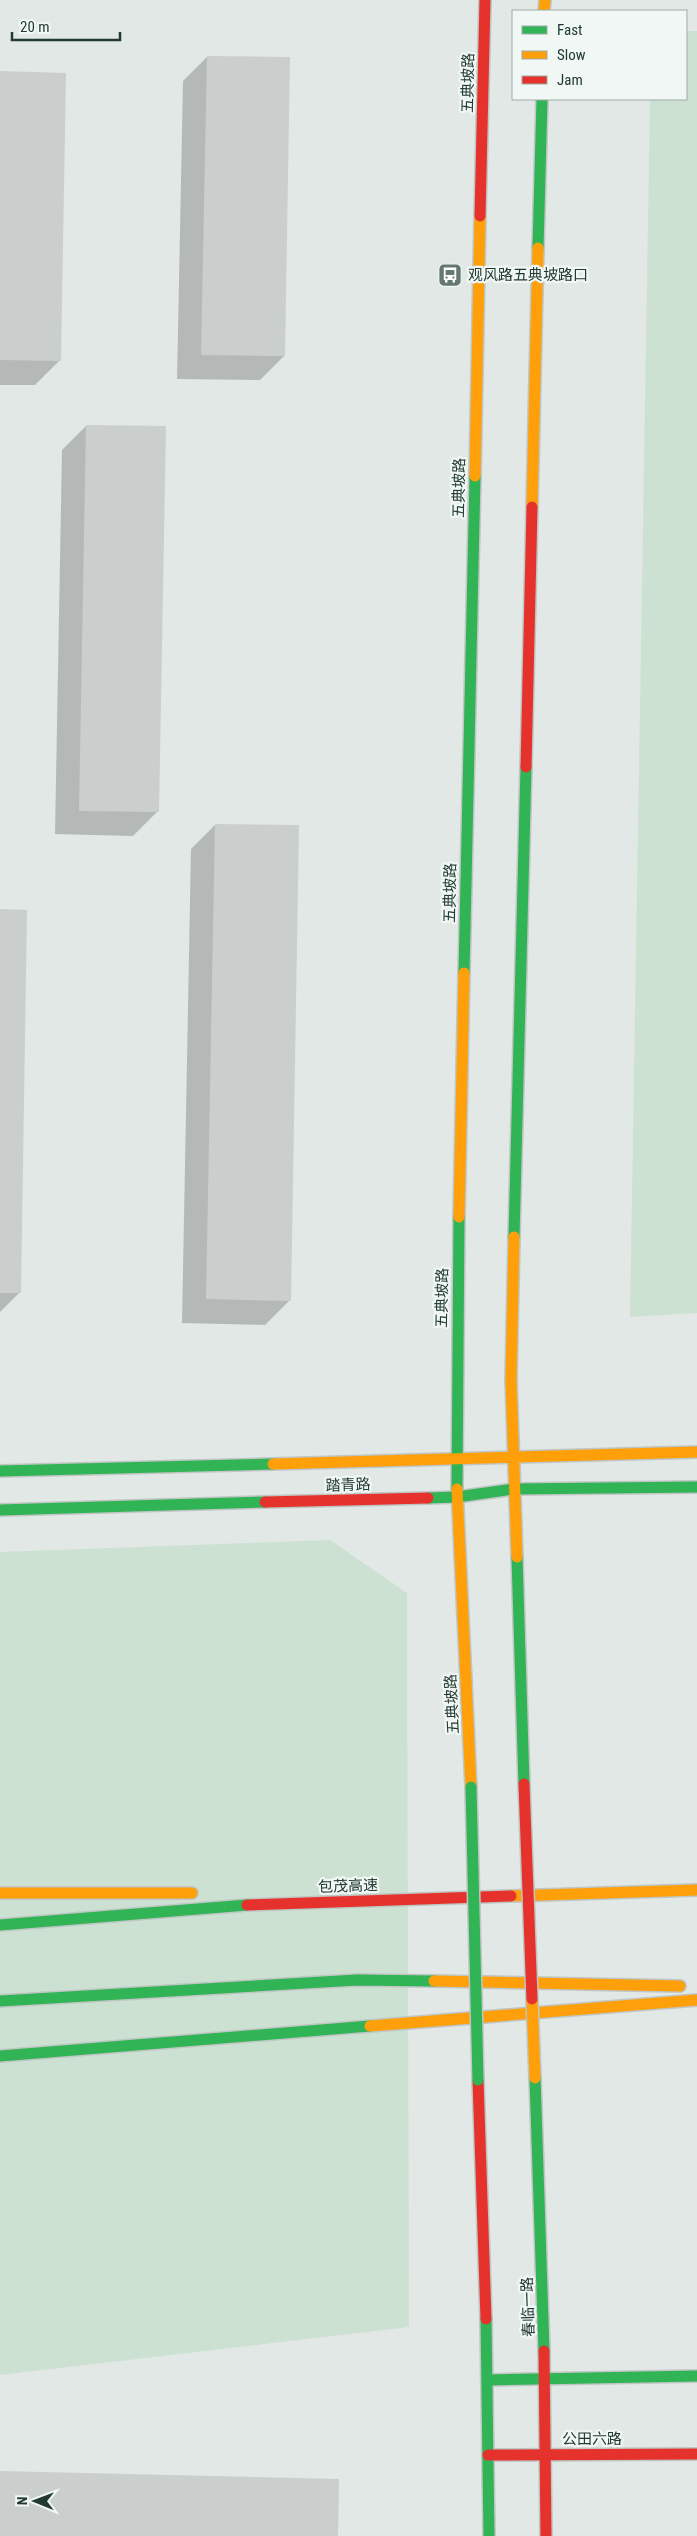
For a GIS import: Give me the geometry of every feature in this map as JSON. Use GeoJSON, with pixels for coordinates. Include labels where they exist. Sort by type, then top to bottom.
{"type":"FeatureCollection","features":[{"type":"Feature","properties":{"kind":"main road","name":"五典坡路"},"geometry":{"type":"LineString","coordinates":[[485,0],[458,1254],[457,1496],[471,1787],[488,2380]]}},
{"type":"Feature","properties":{"kind":"main road"},"geometry":{"type":"LineString","coordinates":[[514,1489],[511,1380],[542,100]]}},
{"type":"Feature","properties":{"kind":"main road","name":"踏青路"},"geometry":{"type":"LineString","coordinates":[[0,1471],[697,1452]]}},
{"type":"Feature","properties":{"kind":"main road","name":"踏青路"},"geometry":{"type":"LineString","coordinates":[[0,1510],[457,1496],[514,1489],[697,1487]]}},
{"type":"Feature","properties":{"kind":"main road","name":"春临一路"},"geometry":{"type":"LineString","coordinates":[[514,1489],[545,2379],[546,2536]]}},
{"type":"Feature","properties":{"kind":"main road","name":"包茂高速"},"geometry":{"type":"LineString","coordinates":[[0,1925],[260,1904],[697,1890]]}},
{"type":"Feature","properties":{"kind":"main road"},"geometry":{"type":"LineString","coordinates":[[0,1894],[207,1893]]}},
{"type":"Feature","properties":{"kind":"main road"},"geometry":{"type":"LineString","coordinates":[[246,1893],[561,1893]]}},
{"type":"Feature","properties":{"kind":"main road"},"geometry":{"type":"LineString","coordinates":[[0,2001],[357,1980],[687,1986]]}},
{"type":"Feature","properties":{"kind":"main road"},"geometry":{"type":"LineString","coordinates":[[0,2056],[697,2000]]}},
{"type":"Feature","properties":{"kind":"main road"},"geometry":{"type":"LineString","coordinates":[[489,2536],[488,2380],[697,2376]]}},
{"type":"Feature","properties":{"kind":"main road","name":"公田六路"},"geometry":{"type":"LineString","coordinates":[[488,2455],[697,2454]]}},
{"type":"Feature","properties":{"kind":"green space"},"geometry":{"type":"Polygon","coordinates":[[[687,31],[697,31],[697,1313],[630,1317],[650,100],[687,100],[687,31]]]}},
{"type":"Feature","properties":{"kind":"green space"},"geometry":{"type":"Polygon","coordinates":[[[330,1540],[407,1593],[409,2327],[0,2375],[0,1552],[330,1540]]]}},
{"type":"Feature","properties":{"kind":"building"},"geometry":{"type":"Polygon","coordinates":[[[207,56],[290,57],[285,356],[201,355],[207,56]]]}},
{"type":"Feature","properties":{"kind":"building"},"geometry":{"type":"Polygon","coordinates":[[[0,71],[66,73],[61,361],[0,360],[0,71]]]}},
{"type":"Feature","properties":{"kind":"building"},"geometry":{"type":"Polygon","coordinates":[[[86,425],[166,426],[159,812],[79,811],[86,425]]]}},
{"type":"Feature","properties":{"kind":"building"},"geometry":{"type":"Polygon","coordinates":[[[215,824],[299,825],[291,1301],[206,1299],[215,824]]]}},
{"type":"Feature","properties":{"kind":"building"},"geometry":{"type":"Polygon","coordinates":[[[0,909],[27,910],[21,1293],[0,1293],[0,909]]]}},
{"type":"Feature","properties":{"kind":"building"},"geometry":{"type":"Polygon","coordinates":[[[0,2471],[339,2479],[338,2536],[0,2536],[0,2471]]]}},
{"type":"Feature","properties":{"kind":"traffic: fast"},"geometry":{"type":"LineString","coordinates":[[538,248],[542,100]]}},
{"type":"Feature","properties":{"kind":"traffic: fast"},"geometry":{"type":"LineString","coordinates":[[464,973],[475,476]]}},
{"type":"Feature","properties":{"kind":"traffic: fast"},"geometry":{"type":"LineString","coordinates":[[514,1237],[526,767]]}},
{"type":"Feature","properties":{"kind":"traffic: fast"},"geometry":{"type":"LineString","coordinates":[[457,1489],[459,1217]]}},
{"type":"Feature","properties":{"kind":"traffic: fast"},"geometry":{"type":"LineString","coordinates":[[0,1471],[273,1464]]}},
{"type":"Feature","properties":{"kind":"traffic: fast"},"geometry":{"type":"LineString","coordinates":[[428,1498],[457,1497],[514,1489],[697,1487]]}},
{"type":"Feature","properties":{"kind":"traffic: fast"},"geometry":{"type":"LineString","coordinates":[[0,1510],[265,1502]]}},
{"type":"Feature","properties":{"kind":"traffic: fast"},"geometry":{"type":"LineString","coordinates":[[517,1557],[524,1784]]}},
{"type":"Feature","properties":{"kind":"traffic: fast"},"geometry":{"type":"LineString","coordinates":[[471,1787],[478,2080]]}},
{"type":"Feature","properties":{"kind":"traffic: fast"},"geometry":{"type":"LineString","coordinates":[[0,1925],[247,1905]]}},
{"type":"Feature","properties":{"kind":"traffic: fast"},"geometry":{"type":"LineString","coordinates":[[0,2001],[357,1980],[434,1981]]}},
{"type":"Feature","properties":{"kind":"traffic: fast"},"geometry":{"type":"LineString","coordinates":[[0,2056],[370,2026]]}},
{"type":"Feature","properties":{"kind":"traffic: fast"},"geometry":{"type":"LineString","coordinates":[[535,2078],[544,2351]]}},
{"type":"Feature","properties":{"kind":"traffic: fast"},"geometry":{"type":"LineString","coordinates":[[486,2319],[489,2536]]}},
{"type":"Feature","properties":{"kind":"traffic: fast"},"geometry":{"type":"LineString","coordinates":[[488,2380],[697,2376]]}},
{"type":"Feature","properties":{"kind":"traffic: slow"},"geometry":{"type":"LineString","coordinates":[[544,10],[545,0]]}},
{"type":"Feature","properties":{"kind":"traffic: slow"},"geometry":{"type":"LineString","coordinates":[[475,476],[480,216]]}},
{"type":"Feature","properties":{"kind":"traffic: slow"},"geometry":{"type":"LineString","coordinates":[[532,507],[538,248]]}},
{"type":"Feature","properties":{"kind":"traffic: slow"},"geometry":{"type":"LineString","coordinates":[[459,1217],[464,973]]}},
{"type":"Feature","properties":{"kind":"traffic: slow"},"geometry":{"type":"LineString","coordinates":[[514,1237],[511,1380],[517,1557]]}},
{"type":"Feature","properties":{"kind":"traffic: slow"},"geometry":{"type":"LineString","coordinates":[[273,1464],[697,1452]]}},
{"type":"Feature","properties":{"kind":"traffic: slow"},"geometry":{"type":"LineString","coordinates":[[457,1489],[471,1787]]}},
{"type":"Feature","properties":{"kind":"traffic: slow"},"geometry":{"type":"LineString","coordinates":[[511,1896],[697,1890]]}},
{"type":"Feature","properties":{"kind":"traffic: slow"},"geometry":{"type":"LineString","coordinates":[[0,1893],[192,1893]]}},
{"type":"Feature","properties":{"kind":"traffic: slow"},"geometry":{"type":"LineString","coordinates":[[434,1981],[680,1986]]}},
{"type":"Feature","properties":{"kind":"traffic: slow"},"geometry":{"type":"LineString","coordinates":[[532,1999],[535,2078]]}},
{"type":"Feature","properties":{"kind":"traffic: slow"},"geometry":{"type":"LineString","coordinates":[[370,2026],[697,2000]]}},
{"type":"Feature","properties":{"kind":"traffic: jam"},"geometry":{"type":"LineString","coordinates":[[480,216],[485,0]]}},
{"type":"Feature","properties":{"kind":"traffic: jam"},"geometry":{"type":"LineString","coordinates":[[526,767],[532,507]]}},
{"type":"Feature","properties":{"kind":"traffic: jam"},"geometry":{"type":"LineString","coordinates":[[265,1502],[428,1498]]}},
{"type":"Feature","properties":{"kind":"traffic: jam"},"geometry":{"type":"LineString","coordinates":[[524,1784],[532,1999]]}},
{"type":"Feature","properties":{"kind":"traffic: jam"},"geometry":{"type":"LineString","coordinates":[[247,1905],[511,1896]]}},
{"type":"Feature","properties":{"kind":"traffic: jam"},"geometry":{"type":"LineString","coordinates":[[478,2080],[486,2319]]}},
{"type":"Feature","properties":{"kind":"traffic: jam"},"geometry":{"type":"LineString","coordinates":[[544,2351],[546,2536]]}},
{"type":"Feature","properties":{"kind":"traffic: jam"},"geometry":{"type":"LineString","coordinates":[[488,2455],[697,2454]]}},
{"type":"Feature","properties":{"kind":"place","name":"观风路五典坡路口"},"geometry":{"type":"Point","coordinates":[450,275]}}]}
